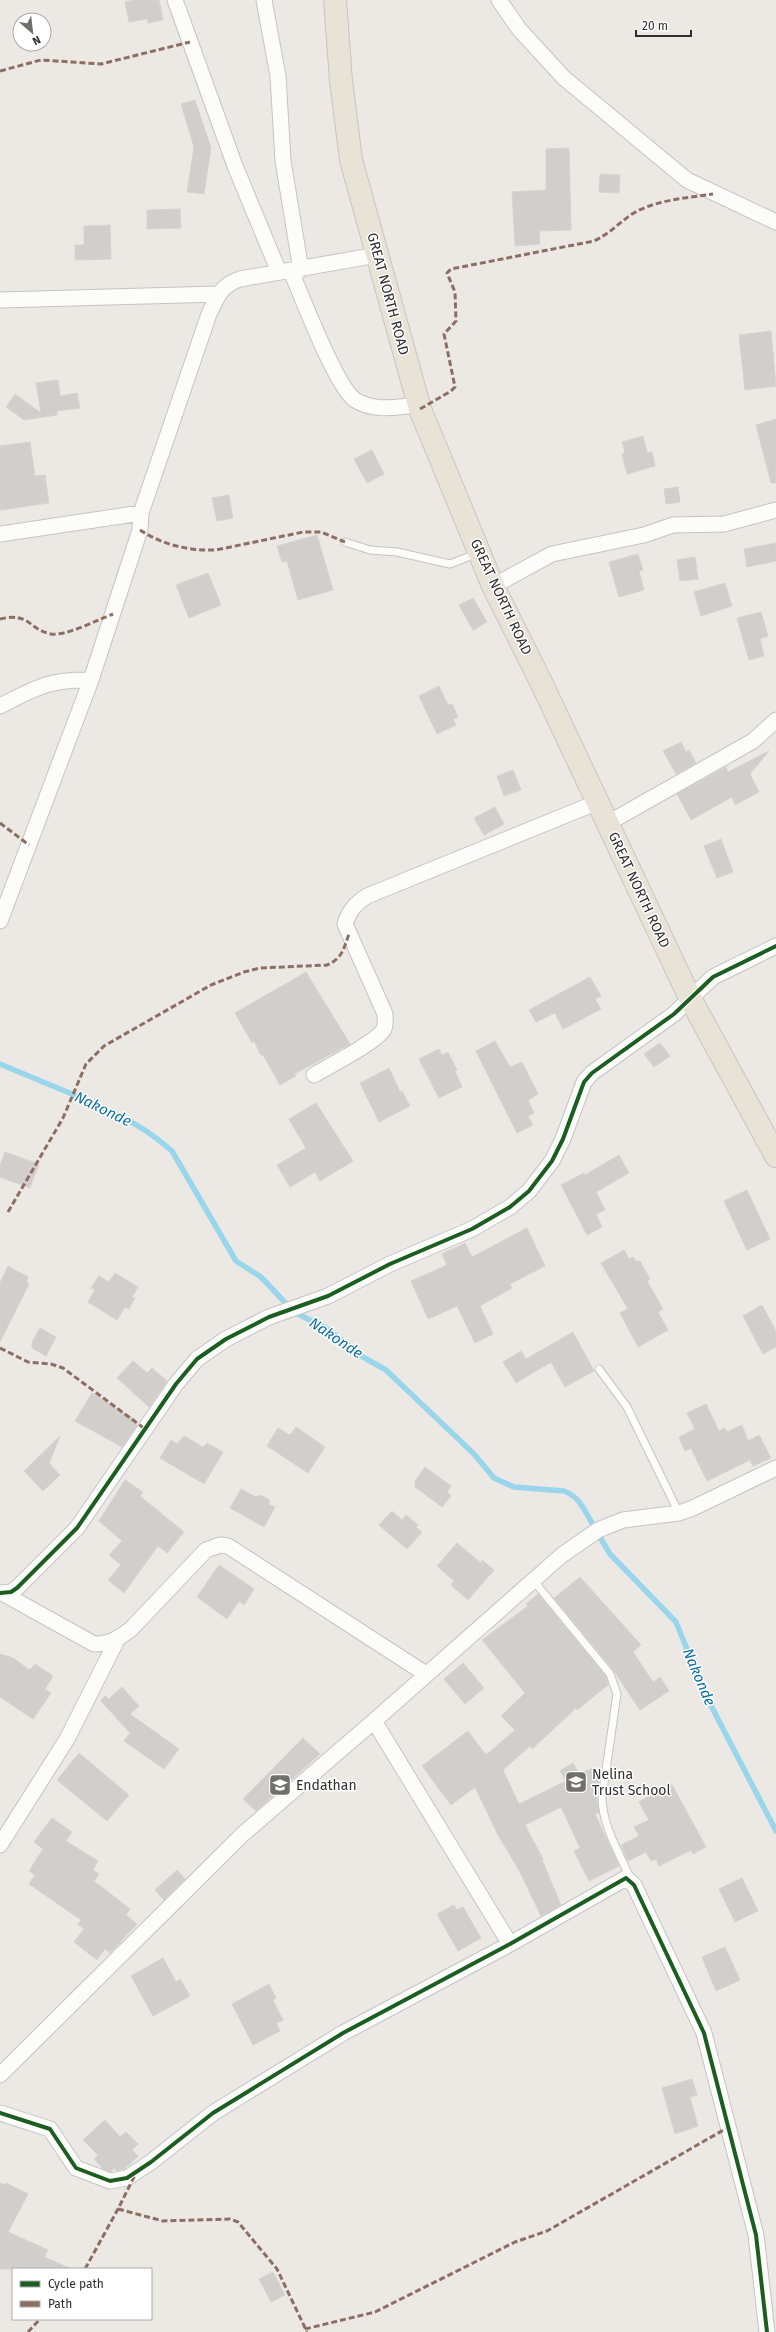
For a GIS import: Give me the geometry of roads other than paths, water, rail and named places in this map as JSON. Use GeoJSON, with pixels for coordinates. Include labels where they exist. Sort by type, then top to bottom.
{"type":"FeatureCollection","features":[{"type":"Feature","properties":{"kind":"highway","name":"GREAT NORTH ROAD"},"geometry":{"type":"LineString","coordinates":[[335,0],[341,81],[352,160],[418,405],[493,586],[598,802],[690,998],[776,1156]]}},
{"type":"Feature","properties":{"kind":"street"},"geometry":{"type":"LineString","coordinates":[[175,0],[235,166],[290,271],[325,349],[347,393],[364,404],[384,408],[418,405]]}},
{"type":"Feature","properties":{"kind":"street"},"geometry":{"type":"LineString","coordinates":[[264,0],[277,70],[290,271]]}},
{"type":"Feature","properties":{"kind":"street"},"geometry":{"type":"LineString","coordinates":[[499,0],[519,29],[564,78],[687,180],[776,222]]}},
{"type":"Feature","properties":{"kind":"street"},"geometry":{"type":"LineString","coordinates":[[0,921],[91,680],[140,530],[141,513],[209,314],[218,294],[228,283],[377,255]]}},
{"type":"Feature","properties":{"kind":"street"},"geometry":{"type":"LineString","coordinates":[[0,300],[218,294]]}},
{"type":"Feature","properties":{"kind":"street"},"geometry":{"type":"LineString","coordinates":[[493,586],[552,554],[644,535],[673,525],[724,524],[776,510]]}},
{"type":"Feature","properties":{"kind":"street"},"geometry":{"type":"LineString","coordinates":[[0,534],[141,513]]}},
{"type":"Feature","properties":{"kind":"street"},"geometry":{"type":"LineString","coordinates":[[0,706],[42,685],[65,679],[91,680]]}},
{"type":"Feature","properties":{"kind":"street"},"geometry":{"type":"LineString","coordinates":[[608,823],[753,740],[776,720]]}},
{"type":"Feature","properties":{"kind":"street"},"geometry":{"type":"LineString","coordinates":[[314,1075],[375,1039],[384,1029],[386,1021],[385,1014],[345,924],[348,914],[356,904],[367,896],[598,802]]}},
{"type":"Feature","properties":{"kind":"street"},"geometry":{"type":"LineString","coordinates":[[2,1593],[17,1588],[77,1528],[176,1384],[197,1359],[226,1339],[270,1316],[328,1296],[390,1264],[472,1230],[510,1207],[530,1191],[552,1161],[563,1139],[584,1082],[588,1077],[674,1014],[713,977],[776,946]]}},
{"type":"Feature","properties":{"kind":"street"},"geometry":{"type":"LineString","coordinates":[[0,2075],[243,1834],[562,1555],[598,1530],[623,1520],[679,1513],[717,1498],[776,1468]]}},
{"type":"Feature","properties":{"kind":"street"},"geometry":{"type":"LineString","coordinates":[[2,1593],[94,1644],[107,1644],[117,1640],[131,1629],[206,1550],[220,1545],[228,1546],[426,1674]]}},
{"type":"Feature","properties":{"kind":"street"},"geometry":{"type":"LineString","coordinates":[[0,1845],[67,1739],[117,1640]]}},
{"type":"Feature","properties":{"kind":"street"},"geometry":{"type":"LineString","coordinates":[[374,1721],[510,1944]]}},
{"type":"Feature","properties":{"kind":"street"},"geometry":{"type":"LineString","coordinates":[[0,2113],[50,2129],[76,2168],[110,2181],[127,2178],[151,2162],[213,2113],[343,2033],[510,1944],[623,1879],[631,1880],[704,2033],[756,2235],[767,2332]]}},
{"type":"Feature","properties":{"kind":"lane"},"geometry":{"type":"LineString","coordinates":[[345,542],[370,550],[397,552],[450,564],[480,552]]}},
{"type":"Feature","properties":{"kind":"lane"},"geometry":{"type":"LineString","coordinates":[[599,1369],[628,1407],[679,1513]]}},
{"type":"Feature","properties":{"kind":"lane"},"geometry":{"type":"LineString","coordinates":[[533,1580],[610,1674],[614,1684],[617,1694],[602,1797],[602,1808],[605,1820],[631,1880]]}},
{"type":"Feature","properties":{"kind":"waterway","name":"Nakonde"},"geometry":{"type":"LineString","coordinates":[[0,1064],[84,1099],[136,1125],[161,1141],[172,1151],[236,1261],[261,1277],[294,1312],[326,1328],[363,1357],[386,1370],[474,1454],[494,1478],[514,1487],[564,1491],[578,1500],[592,1523]]}},
{"type":"Feature","properties":{"kind":"waterway","name":"Nakonde"},"geometry":{"type":"LineString","coordinates":[[601,1539],[610,1554],[676,1622],[705,1694],[776,1831]]}},
{"type":"Feature","properties":{"kind":"place","name":"Nelina Trust School"},"geometry":{"type":"Point","coordinates":[576,1782]}},
{"type":"Feature","properties":{"kind":"place","name":"Endathan"},"geometry":{"type":"Point","coordinates":[280,1785]}}]}
